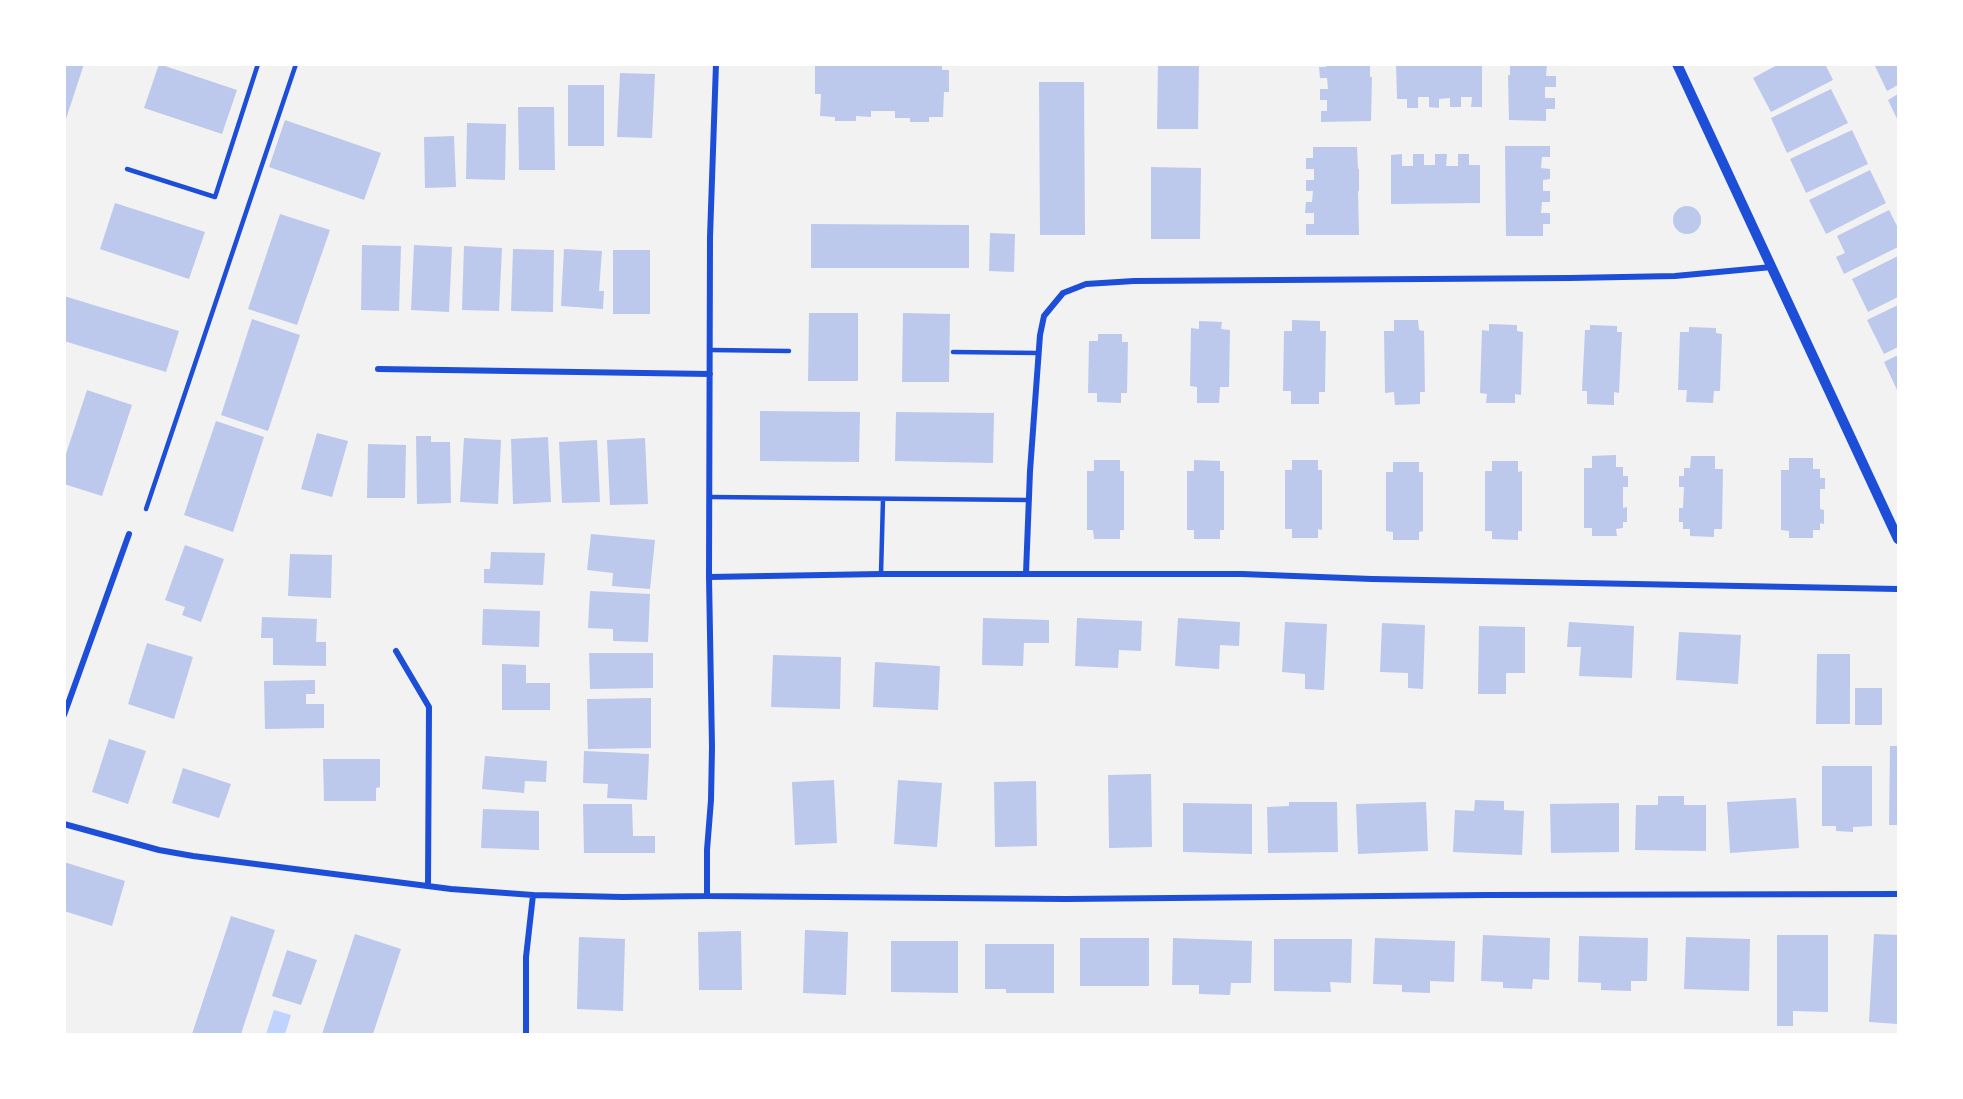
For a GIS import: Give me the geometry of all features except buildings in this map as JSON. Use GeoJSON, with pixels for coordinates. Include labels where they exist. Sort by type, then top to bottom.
{"type":"FeatureCollection","features":[{"type":"Feature","properties":{"kind":"street"},"geometry":{"type":"LineString","coordinates":[[707,896],[712,747],[709,577],[710,237],[716,64]]}},
{"type":"Feature","properties":{"kind":"street"},"geometry":{"type":"LineString","coordinates":[[1677,64],[1899,539]]}},
{"type":"Feature","properties":{"kind":"street"},"geometry":{"type":"LineString","coordinates":[[1026,573],[1040,335],[1044,316],[1063,293],[1086,284],[1157,281],[1593,278],[1675,276],[1772,267]]}},
{"type":"Feature","properties":{"kind":"street"},"geometry":{"type":"LineString","coordinates":[[378,369],[710,374]]}},
{"type":"Feature","properties":{"kind":"street"},"geometry":{"type":"LineString","coordinates":[[64,715],[129,534]]}},
{"type":"Feature","properties":{"kind":"street"},"geometry":{"type":"LineString","coordinates":[[709,577],[1026,573],[1242,574],[1899,589]]}},
{"type":"Feature","properties":{"kind":"street"},"geometry":{"type":"LineString","coordinates":[[396,651],[429,706],[428,886]]}},
{"type":"Feature","properties":{"kind":"street"},"geometry":{"type":"LineString","coordinates":[[64,824],[159,850],[194,856],[428,886],[533,895],[1066,899],[1899,894]]}},
{"type":"Feature","properties":{"kind":"street"},"geometry":{"type":"LineString","coordinates":[[526,1035],[526,957],[533,895]]}},
{"type":"Feature","properties":{"kind":"lane"},"geometry":{"type":"LineString","coordinates":[[127,169],[215,197],[258,64]]}},
{"type":"Feature","properties":{"kind":"lane"},"geometry":{"type":"LineString","coordinates":[[146,509],[296,64]]}},
{"type":"Feature","properties":{"kind":"lane"},"geometry":{"type":"LineString","coordinates":[[710,350],[789,351]]}},
{"type":"Feature","properties":{"kind":"lane"},"geometry":{"type":"LineString","coordinates":[[953,352],[1038,353]]}},
{"type":"Feature","properties":{"kind":"lane"},"geometry":{"type":"LineString","coordinates":[[710,497],[1029,500]]}},
{"type":"Feature","properties":{"kind":"lane"},"geometry":{"type":"LineString","coordinates":[[881,574],[883,499]]}},
{"type":"Feature","properties":{"kind":"water"},"geometry":{"type":"Polygon","coordinates":[[[274,1010],[291,1015],[285,1034],[266,1034],[274,1010]]]}}]}
